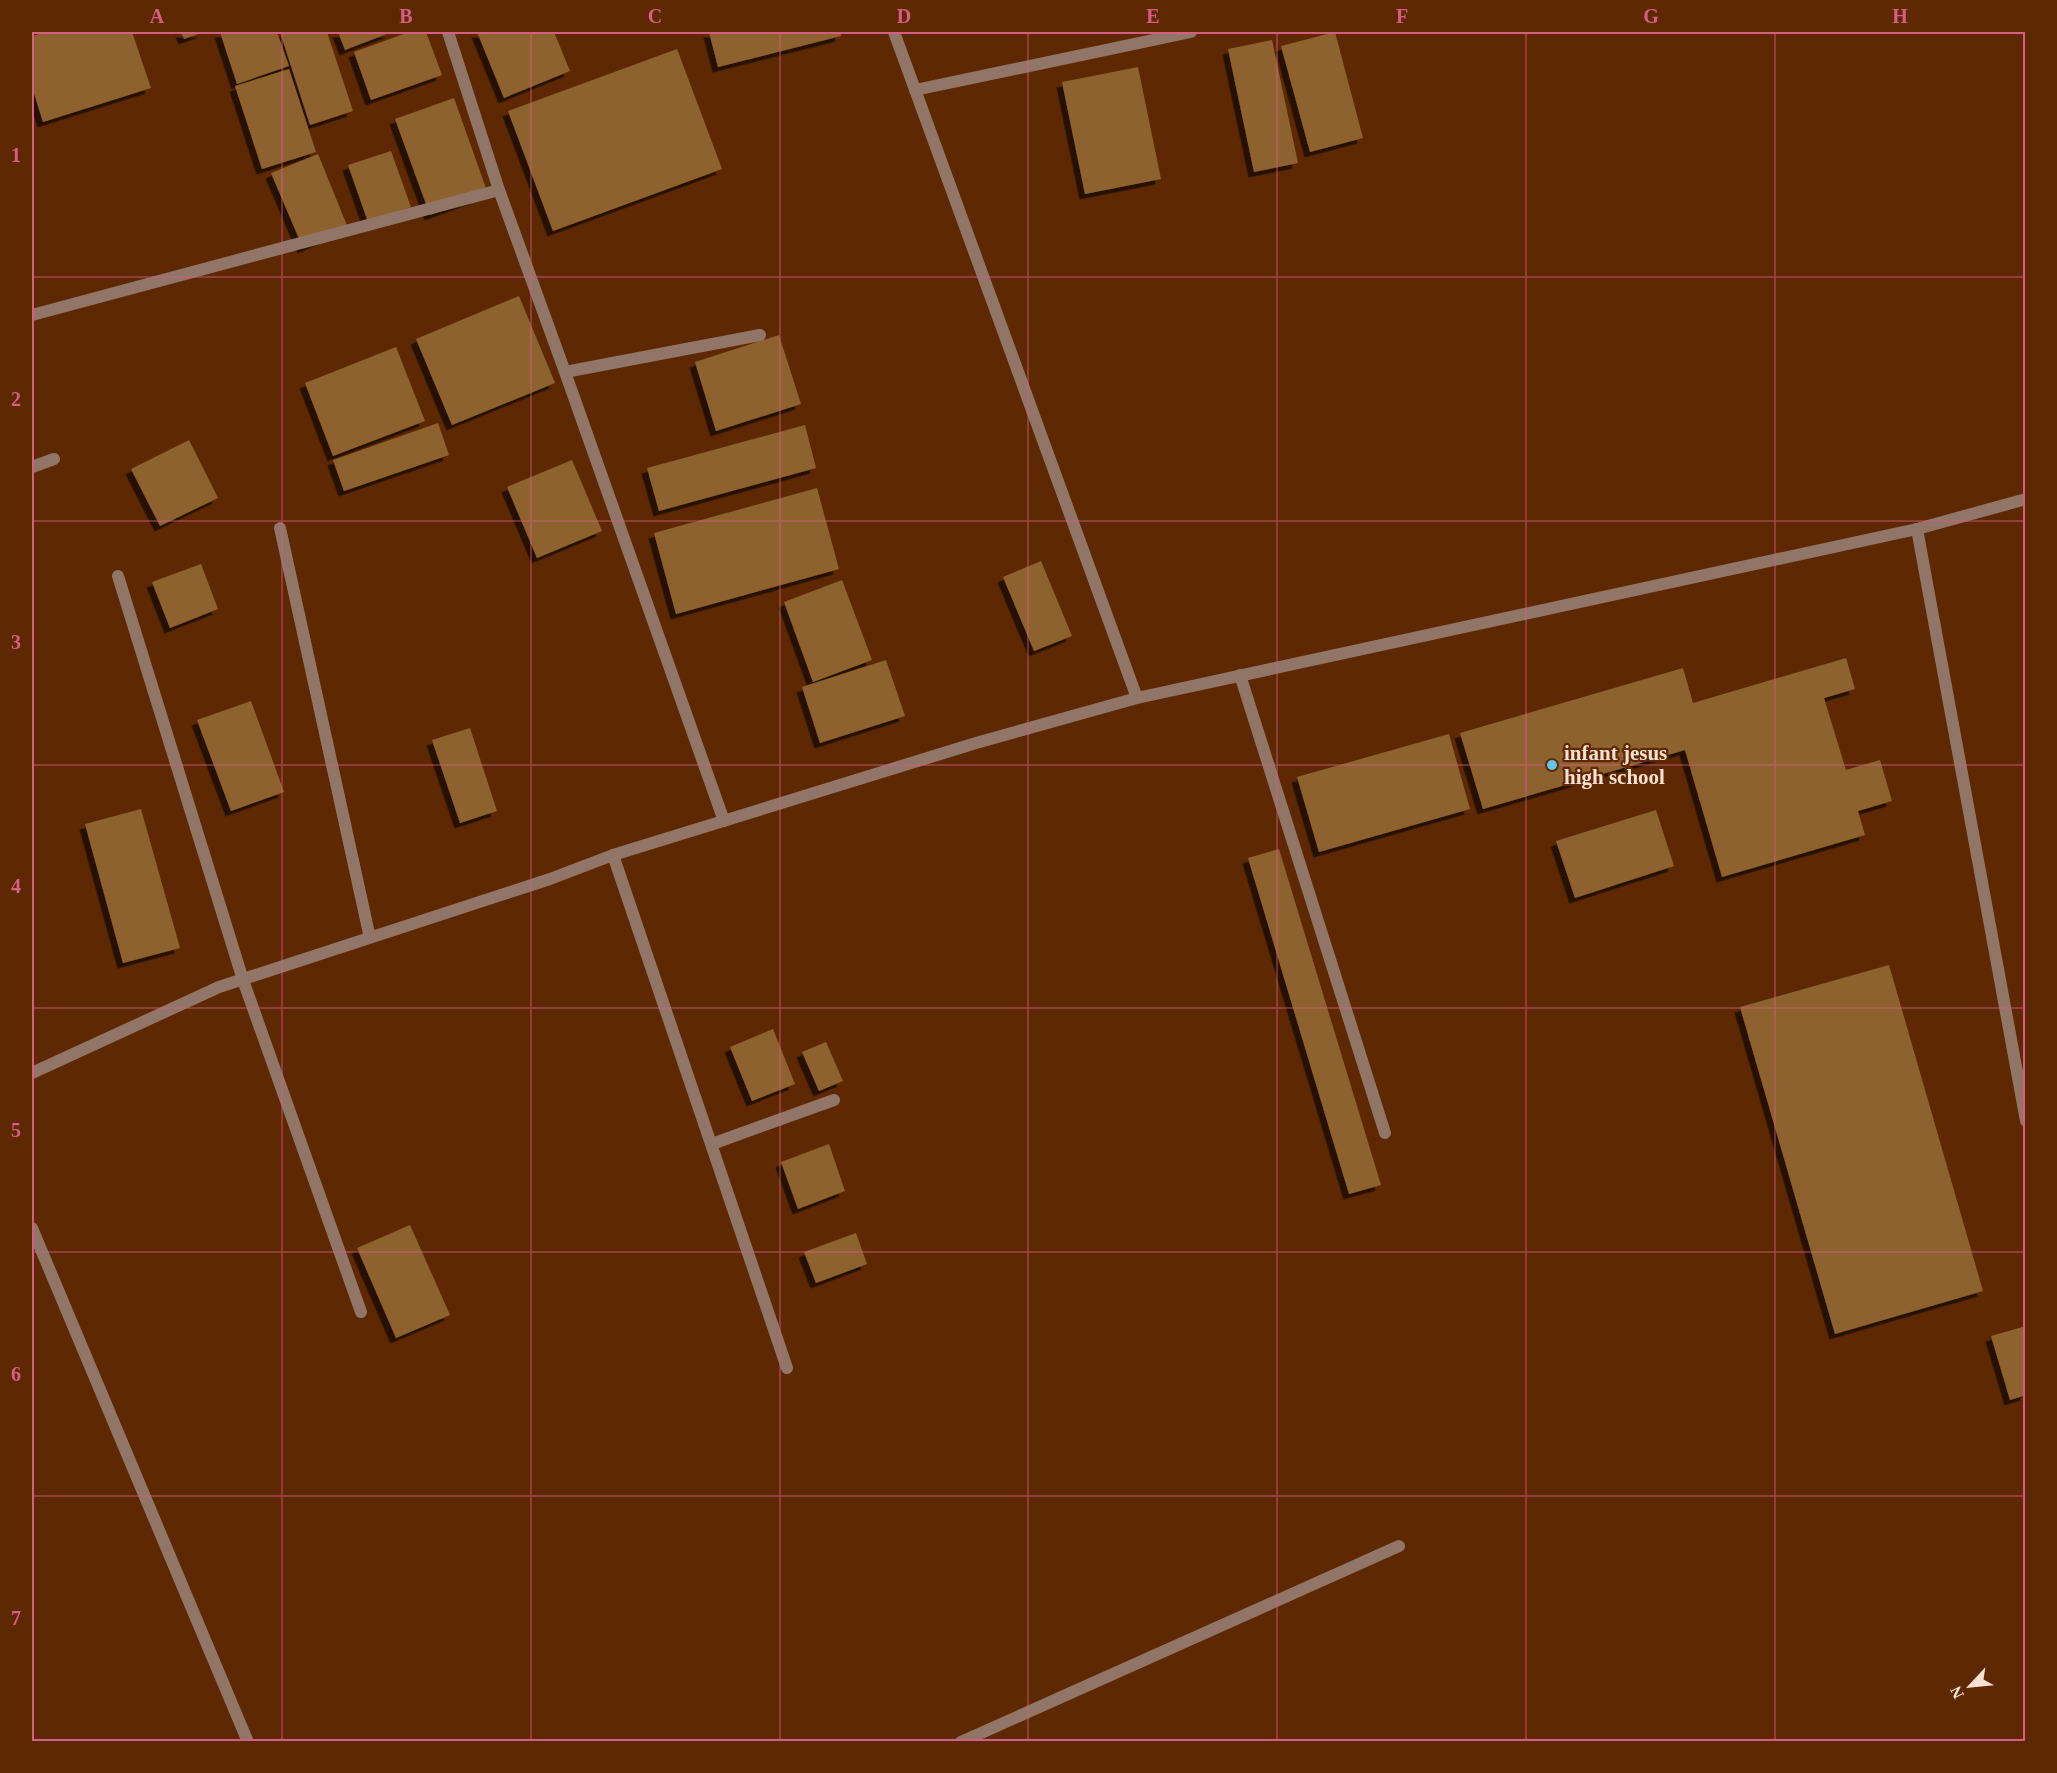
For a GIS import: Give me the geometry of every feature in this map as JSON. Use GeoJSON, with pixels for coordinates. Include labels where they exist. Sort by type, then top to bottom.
{"type":"FeatureCollection","features":[{"type":"Feature","properties":{"kind":"street"},"geometry":{"type":"LineString","coordinates":[[448,32],[499,190],[566,372],[724,821]]}},
{"type":"Feature","properties":{"kind":"street"},"geometry":{"type":"LineString","coordinates":[[894,32],[1137,698]]}},
{"type":"Feature","properties":{"kind":"street"},"geometry":{"type":"LineString","coordinates":[[915,90],[1191,32]]}},
{"type":"Feature","properties":{"kind":"street"},"geometry":{"type":"LineString","coordinates":[[32,315],[499,190]]}},
{"type":"Feature","properties":{"kind":"street"},"geometry":{"type":"LineString","coordinates":[[566,372],[760,335]]}},
{"type":"Feature","properties":{"kind":"street"},"geometry":{"type":"LineString","coordinates":[[32,466],[54,459]]}},
{"type":"Feature","properties":{"kind":"street"},"geometry":{"type":"LineString","coordinates":[[32,1073],[219,987],[550,879],[613,855],[976,743],[1137,698],[1917,529],[2025,499]]}},
{"type":"Feature","properties":{"kind":"street"},"geometry":{"type":"LineString","coordinates":[[280,528],[370,938]]}},
{"type":"Feature","properties":{"kind":"street"},"geometry":{"type":"LineString","coordinates":[[1917,529],[2025,1121]]}},
{"type":"Feature","properties":{"kind":"street"},"geometry":{"type":"LineString","coordinates":[[118,576],[243,980],[361,1312]]}},
{"type":"Feature","properties":{"kind":"street"},"geometry":{"type":"LineString","coordinates":[[1240,675],[1385,1133]]}},
{"type":"Feature","properties":{"kind":"street"},"geometry":{"type":"LineString","coordinates":[[613,855],[787,1368]]}},
{"type":"Feature","properties":{"kind":"street"},"geometry":{"type":"LineString","coordinates":[[712,1144],[834,1100]]}},
{"type":"Feature","properties":{"kind":"street"},"geometry":{"type":"LineString","coordinates":[[32,1228],[248,1742]]}},
{"type":"Feature","properties":{"kind":"street"},"geometry":{"type":"LineString","coordinates":[[962,1742],[1399,1545]]}},
{"type":"Feature","properties":{"kind":"building"},"geometry":{"type":"Polygon","coordinates":[[[46,32],[132,32],[151,88],[43,122],[32,87],[32,36],[46,32]]]}},
{"type":"Feature","properties":{"kind":"building"},"geometry":{"type":"Polygon","coordinates":[[[181,32],[204,32],[184,39],[181,32]]]}},
{"type":"Feature","properties":{"kind":"building"},"geometry":{"type":"Polygon","coordinates":[[[220,32],[277,32],[289,66],[237,84],[220,32]]]}},
{"type":"Feature","properties":{"kind":"building"},"geometry":{"type":"Polygon","coordinates":[[[280,32],[327,32],[353,111],[310,125],[280,32]]]}},
{"type":"Feature","properties":{"kind":"building"},"geometry":{"type":"Polygon","coordinates":[[[338,32],[392,32],[345,50],[338,32]]]}},
{"type":"Feature","properties":{"kind":"building"},"geometry":{"type":"Polygon","coordinates":[[[409,32],[426,32],[442,75],[371,100],[354,52],[409,32]]]}},
{"type":"Feature","properties":{"kind":"building"},"geometry":{"type":"Polygon","coordinates":[[[477,32],[554,32],[570,71],[504,98],[477,32]]]}},
{"type":"Feature","properties":{"kind":"building"},"geometry":{"type":"Polygon","coordinates":[[[709,32],[840,32],[841,36],[718,67],[709,32]]]}},
{"type":"Feature","properties":{"kind":"building"},"geometry":{"type":"Polygon","coordinates":[[[1335,32],[1363,138],[1310,152],[1281,46],[1335,32]]]}},
{"type":"Feature","properties":{"kind":"building"},"geometry":{"type":"Polygon","coordinates":[[[1272,40],[1298,163],[1254,172],[1228,49],[1272,40]]]}},
{"type":"Feature","properties":{"kind":"building"},"geometry":{"type":"Polygon","coordinates":[[[677,49],[722,169],[553,231],[508,111],[677,49]]]}},
{"type":"Feature","properties":{"kind":"building"},"geometry":{"type":"Polygon","coordinates":[[[1138,67],[1161,179],[1085,194],[1062,82],[1138,67]]]}},
{"type":"Feature","properties":{"kind":"building"},"geometry":{"type":"Polygon","coordinates":[[[289,69],[316,152],[262,169],[235,86],[289,69]]]}},
{"type":"Feature","properties":{"kind":"building"},"geometry":{"type":"Polygon","coordinates":[[[454,98],[488,194],[430,215],[395,119],[454,98]]]}},
{"type":"Feature","properties":{"kind":"building"},"geometry":{"type":"Polygon","coordinates":[[[391,151],[411,207],[368,222],[348,165],[391,151]]]}},
{"type":"Feature","properties":{"kind":"building"},"geometry":{"type":"Polygon","coordinates":[[[318,154],[348,228],[303,248],[271,173],[318,154]]]}},
{"type":"Feature","properties":{"kind":"building"},"geometry":{"type":"Polygon","coordinates":[[[519,296],[555,383],[452,425],[416,339],[519,296]]]}},
{"type":"Feature","properties":{"kind":"building"},"geometry":{"type":"Polygon","coordinates":[[[779,335],[801,404],[716,431],[695,362],[779,335]]]}},
{"type":"Feature","properties":{"kind":"building"},"geometry":{"type":"Polygon","coordinates":[[[396,347],[425,421],[333,456],[305,383],[396,347]]]}},
{"type":"Feature","properties":{"kind":"building"},"geometry":{"type":"Polygon","coordinates":[[[438,423],[449,455],[344,491],[333,460],[438,423]]]}},
{"type":"Feature","properties":{"kind":"building"},"geometry":{"type":"Polygon","coordinates":[[[805,425],[816,468],[659,511],[647,468],[805,425]]]}},
{"type":"Feature","properties":{"kind":"building"},"geometry":{"type":"Polygon","coordinates":[[[189,440],[218,498],[160,526],[131,469],[189,440]]]}},
{"type":"Feature","properties":{"kind":"building"},"geometry":{"type":"Polygon","coordinates":[[[572,460],[602,531],[537,558],[507,487],[572,460]]]}},
{"type":"Feature","properties":{"kind":"building"},"geometry":{"type":"Polygon","coordinates":[[[817,488],[839,569],[676,614],[654,533],[817,488]]]}},
{"type":"Feature","properties":{"kind":"building"},"geometry":{"type":"Polygon","coordinates":[[[1041,561],[1072,636],[1034,651],[1003,577],[1041,561]]]}},
{"type":"Feature","properties":{"kind":"building"},"geometry":{"type":"Polygon","coordinates":[[[201,564],[218,609],[170,628],[152,582],[201,564]]]}},
{"type":"Feature","properties":{"kind":"building"},"geometry":{"type":"Polygon","coordinates":[[[842,580],[872,660],[813,682],[784,602],[842,580]]]}},
{"type":"Feature","properties":{"kind":"building","name":"infant jesus high school"},"geometry":{"type":"Polygon","coordinates":[[[1846,658],[1855,689],[1824,698],[1846,770],[1880,760],[1892,801],[1858,811],[1865,835],[1722,877],[1685,750],[1483,809],[1460,733],[1683,668],[1693,703],[1846,658]]]}},
{"type":"Feature","properties":{"kind":"building"},"geometry":{"type":"Polygon","coordinates":[[[886,660],[905,716],[820,743],[802,687],[886,660]]]}},
{"type":"Feature","properties":{"kind":"building"},"geometry":{"type":"Polygon","coordinates":[[[251,701],[284,792],[231,811],[197,720],[251,701]]]}},
{"type":"Feature","properties":{"kind":"building"},"geometry":{"type":"Polygon","coordinates":[[[470,728],[497,811],[460,823],[432,740],[470,728]]]}},
{"type":"Feature","properties":{"kind":"building"},"geometry":{"type":"Polygon","coordinates":[[[1449,734],[1470,809],[1319,852],[1297,777],[1449,734]]]}},
{"type":"Feature","properties":{"kind":"building"},"geometry":{"type":"Polygon","coordinates":[[[141,809],[180,948],[123,963],[85,824],[141,809]]]}},
{"type":"Feature","properties":{"kind":"building"},"geometry":{"type":"Polygon","coordinates":[[[1656,810],[1674,866],[1575,898],[1556,841],[1656,810]]]}},
{"type":"Feature","properties":{"kind":"building"},"geometry":{"type":"Polygon","coordinates":[[[1279,849],[1381,1185],[1349,1194],[1248,858],[1279,849]]]}},
{"type":"Feature","properties":{"kind":"building"},"geometry":{"type":"Polygon","coordinates":[[[1889,965],[1983,1291],[1835,1334],[1740,1007],[1889,965]]]}},
{"type":"Feature","properties":{"kind":"building"},"geometry":{"type":"Polygon","coordinates":[[[773,1029],[795,1084],[752,1101],[730,1047],[773,1029]]]}},
{"type":"Feature","properties":{"kind":"building"},"geometry":{"type":"Polygon","coordinates":[[[826,1042],[843,1081],[819,1091],[802,1052],[826,1042]]]}},
{"type":"Feature","properties":{"kind":"building"},"geometry":{"type":"Polygon","coordinates":[[[829,1144],[845,1191],[798,1209],[781,1162],[829,1144]]]}},
{"type":"Feature","properties":{"kind":"building"},"geometry":{"type":"Polygon","coordinates":[[[410,1225],[450,1315],[396,1338],[357,1248],[410,1225]]]}},
{"type":"Feature","properties":{"kind":"building"},"geometry":{"type":"Polygon","coordinates":[[[856,1233],[867,1264],[816,1283],[804,1252],[856,1233]]]}},
{"type":"Feature","properties":{"kind":"building"},"geometry":{"type":"Polygon","coordinates":[[[2026,1326],[2026,1395],[2010,1400],[1991,1336],[2026,1326]]]}},
{"type":"Feature","properties":{"kind":"place","name":"infant jesus high school"},"geometry":{"type":"Point","coordinates":[1552,765]}}]}
